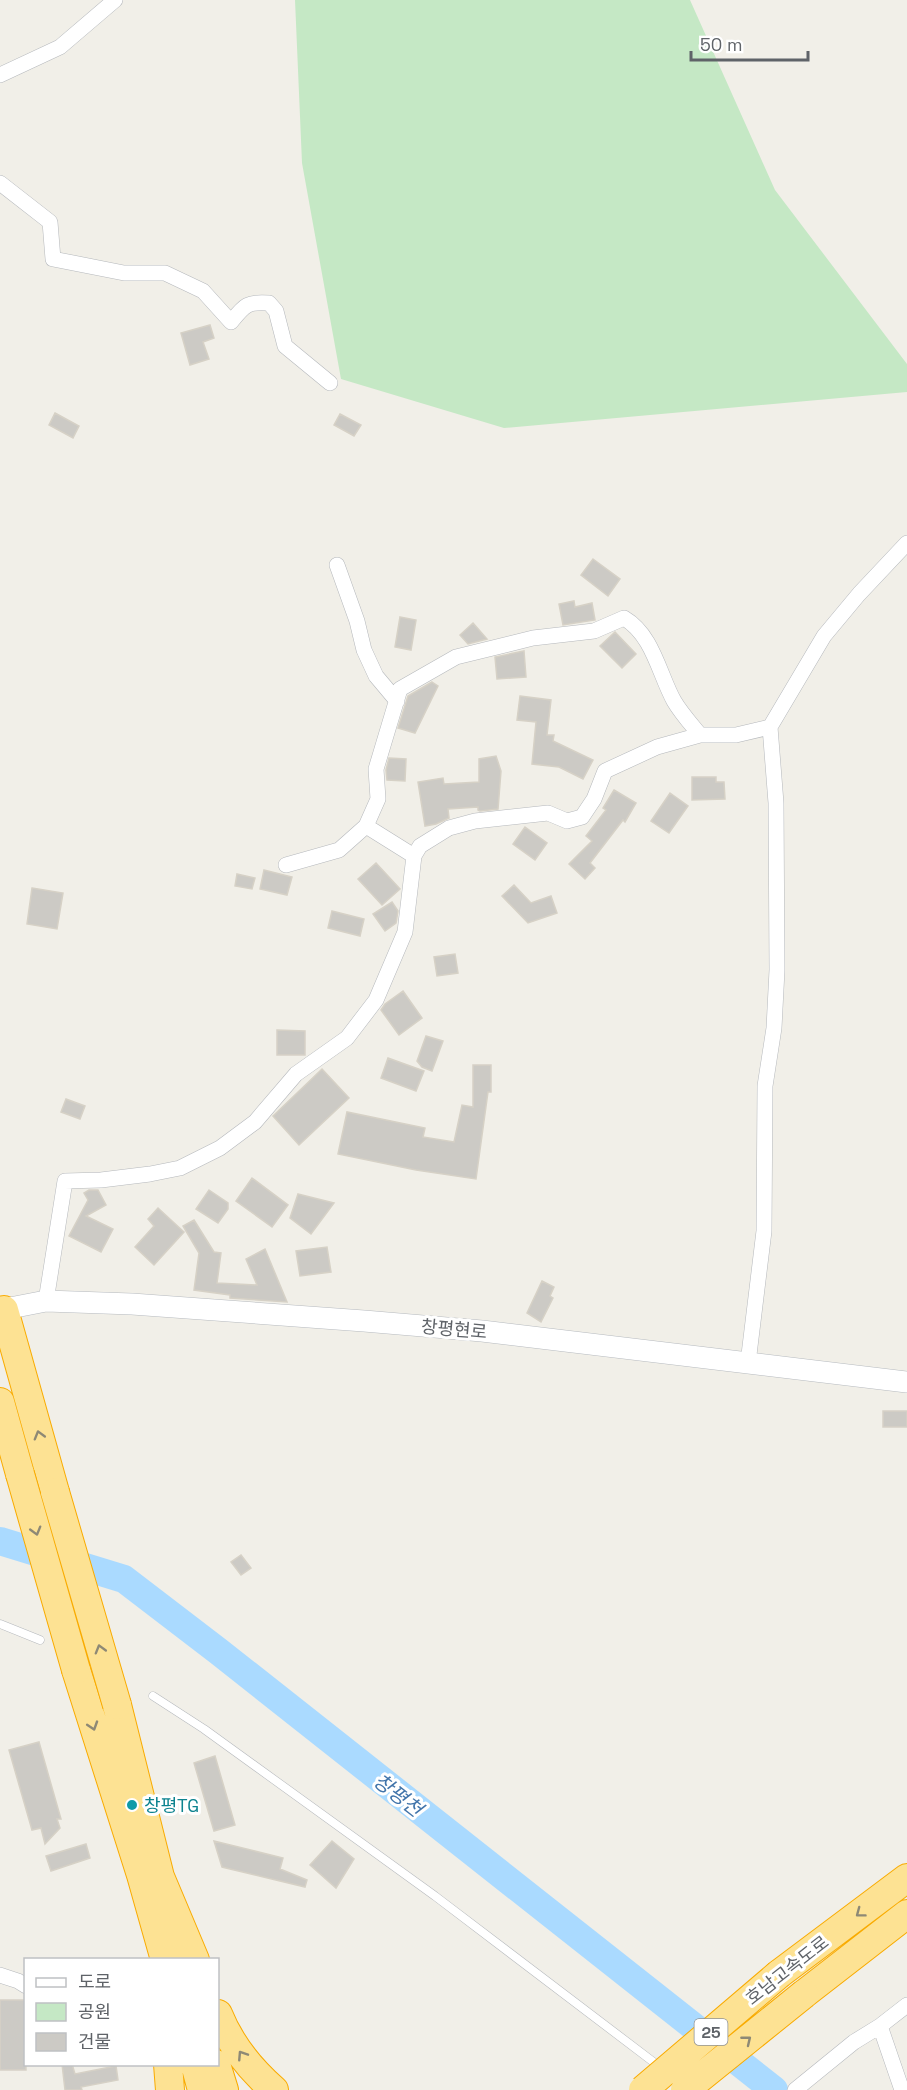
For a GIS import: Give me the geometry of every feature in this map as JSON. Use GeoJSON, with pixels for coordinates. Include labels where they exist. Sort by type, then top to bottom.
{"type":"FeatureCollection","features":[{"type":"Feature","properties":{"kind":"highway"},"geometry":{"type":"LineString","coordinates":[[2,1310],[117,1705],[165,1958]]}},
{"type":"Feature","properties":{"kind":"highway"},"geometry":{"type":"LineString","coordinates":[[0,1402],[76,1670],[150,1874],[185,1958]]}},
{"type":"Feature","properties":{"kind":"highway"},"geometry":{"type":"LineString","coordinates":[[150,1874],[154,1958]]}},
{"type":"Feature","properties":{"kind":"highway"},"geometry":{"type":"LineString","coordinates":[[150,1874],[194,1958]]}},
{"type":"Feature","properties":{"kind":"highway","name":"호남고속도로"},"geometry":{"type":"LineString","coordinates":[[643,2090],[779,1974],[907,1878]]}},
{"type":"Feature","properties":{"kind":"highway","name":"호남고속도로"},"geometry":{"type":"LineString","coordinates":[[680,2085],[804,1994],[907,1914]]}},
{"type":"Feature","properties":{"kind":"highway"},"geometry":{"type":"LineString","coordinates":[[219,2016],[251,2069],[274,2090]]}},
{"type":"Feature","properties":{"kind":"highway"},"geometry":{"type":"LineString","coordinates":[[168,2066],[170,2090]]}},
{"type":"Feature","properties":{"kind":"highway"},"geometry":{"type":"LineString","coordinates":[[196,2066],[202,2090]]}},
{"type":"Feature","properties":{"kind":"highway"},"geometry":{"type":"LineString","coordinates":[[217,2066],[224,2090]]}},
{"type":"Feature","properties":{"kind":"main road","name":"창평현로"},"geometry":{"type":"LineString","coordinates":[[2,1310],[46,1301],[132,1304],[364,1321],[482,1332],[907,1382]]}},
{"type":"Feature","properties":{"kind":"street"},"geometry":{"type":"LineString","coordinates":[[0,75],[60,47],[115,0]]}},
{"type":"Feature","properties":{"kind":"street"},"geometry":{"type":"LineString","coordinates":[[0,183],[50,222],[53,260],[124,273],[165,273],[202,291],[231,322],[245,306],[255,302],[269,303],[276,311],[285,346],[330,383]]}},
{"type":"Feature","properties":{"kind":"street"},"geometry":{"type":"LineString","coordinates":[[748,1363],[764,1231],[765,1086],[774,1028],[777,970],[776,803],[770,727],[824,636],[859,594],[907,543]]}},
{"type":"Feature","properties":{"kind":"street"},"geometry":{"type":"LineString","coordinates":[[337,565],[357,621],[364,650],[376,676],[397,701]]}},
{"type":"Feature","properties":{"kind":"street"},"geometry":{"type":"LineString","coordinates":[[286,865],[339,850],[366,826],[378,799],[376,769],[400,689],[456,657],[533,638],[594,631],[624,618],[635,624],[655,655],[675,702],[700,735]]}},
{"type":"Feature","properties":{"kind":"street"},"geometry":{"type":"LineString","coordinates":[[46,1301],[65,1181],[101,1180],[180,1168],[220,1148],[255,1122],[296,1074],[347,1038],[376,1000],[405,932],[414,856],[420,846],[449,828],[475,821],[548,813],[567,821],[582,817],[594,799],[605,771],[657,747],[700,735],[736,735],[770,727]]}},
{"type":"Feature","properties":{"kind":"street"},"geometry":{"type":"LineString","coordinates":[[366,826],[414,856]]}},
{"type":"Feature","properties":{"kind":"street"},"geometry":{"type":"LineString","coordinates":[[0,1974],[24,1985]]}},
{"type":"Feature","properties":{"kind":"street"},"geometry":{"type":"LineString","coordinates":[[795,2090],[854,2042],[907,2005]]}},
{"type":"Feature","properties":{"kind":"street"},"geometry":{"type":"LineString","coordinates":[[880,2026],[902,2090]]}},
{"type":"Feature","properties":{"kind":"lane"},"geometry":{"type":"LineString","coordinates":[[0,1624],[40,1640]]}},
{"type":"Feature","properties":{"kind":"lane"},"geometry":{"type":"LineString","coordinates":[[153,1696],[204,1729],[435,1896],[650,2058],[680,2085]]}},
{"type":"Feature","properties":{"kind":"green space"},"geometry":{"type":"Polygon","coordinates":[[[295,0],[690,0],[775,190],[907,364],[907,392],[504,428],[341,379],[302,163],[295,0]]]}},
{"type":"Feature","properties":{"kind":"building"},"geometry":{"type":"Polygon","coordinates":[[[210,325],[214,338],[203,342],[209,359],[190,365],[181,333],[210,325]]]}},
{"type":"Feature","properties":{"kind":"building"},"geometry":{"type":"Polygon","coordinates":[[[55,413],[79,426],[73,438],[49,425],[55,413]]]}},
{"type":"Feature","properties":{"kind":"building"},"geometry":{"type":"Polygon","coordinates":[[[340,414],[361,425],[354,436],[334,425],[340,414]]]}},
{"type":"Feature","properties":{"kind":"building"},"geometry":{"type":"Polygon","coordinates":[[[593,559],[620,579],[608,596],[581,575],[593,559]]]}},
{"type":"Feature","properties":{"kind":"building"},"geometry":{"type":"Polygon","coordinates":[[[574,601],[575,607],[592,603],[595,620],[563,625],[559,604],[574,601]]]}},
{"type":"Feature","properties":{"kind":"building"},"geometry":{"type":"Polygon","coordinates":[[[400,617],[416,620],[411,650],[395,647],[400,617]]]}},
{"type":"Feature","properties":{"kind":"building"},"geometry":{"type":"Polygon","coordinates":[[[473,623],[487,639],[468,644],[460,635],[473,623]]]}},
{"type":"Feature","properties":{"kind":"building"},"geometry":{"type":"Polygon","coordinates":[[[615,632],[636,654],[622,668],[600,646],[615,632]]]}},
{"type":"Feature","properties":{"kind":"building"},"geometry":{"type":"Polygon","coordinates":[[[524,651],[526,677],[497,679],[495,657],[524,651]]]}},
{"type":"Feature","properties":{"kind":"building"},"geometry":{"type":"Polygon","coordinates":[[[432,682],[438,686],[415,733],[398,728],[408,696],[432,682]]]}},
{"type":"Feature","properties":{"kind":"building"},"geometry":{"type":"Polygon","coordinates":[[[520,696],[551,700],[547,735],[554,735],[553,741],[593,760],[583,779],[559,767],[532,764],[536,722],[517,720],[520,696]]]}},
{"type":"Feature","properties":{"kind":"building"},"geometry":{"type":"Polygon","coordinates":[[[496,756],[501,771],[498,809],[480,811],[478,807],[448,809],[449,818],[425,826],[418,782],[443,778],[444,784],[479,782],[479,759],[496,756]]]}},
{"type":"Feature","properties":{"kind":"building"},"geometry":{"type":"Polygon","coordinates":[[[389,758],[406,759],[405,781],[387,780],[386,770],[389,758]]]}},
{"type":"Feature","properties":{"kind":"building"},"geometry":{"type":"Polygon","coordinates":[[[692,777],[716,777],[716,782],[724,782],[725,799],[692,800],[692,777]]]}},
{"type":"Feature","properties":{"kind":"building"},"geometry":{"type":"Polygon","coordinates":[[[614,790],[636,803],[625,822],[623,820],[590,863],[595,868],[585,879],[569,864],[592,841],[586,836],[606,810],[603,808],[614,790]]]}},
{"type":"Feature","properties":{"kind":"building"},"geometry":{"type":"Polygon","coordinates":[[[670,793],[688,806],[669,833],[651,821],[670,793]]]}},
{"type":"Feature","properties":{"kind":"building"},"geometry":{"type":"Polygon","coordinates":[[[525,827],[547,843],[535,860],[513,844],[525,827]]]}},
{"type":"Feature","properties":{"kind":"building"},"geometry":{"type":"Polygon","coordinates":[[[376,863],[400,889],[382,905],[358,879],[376,863]]]}},
{"type":"Feature","properties":{"kind":"building"},"geometry":{"type":"Polygon","coordinates":[[[264,870],[292,877],[287,895],[260,889],[264,870]]]}},
{"type":"Feature","properties":{"kind":"building"},"geometry":{"type":"Polygon","coordinates":[[[237,874],[255,878],[252,889],[235,886],[237,874]]]}},
{"type":"Feature","properties":{"kind":"building"},"geometry":{"type":"Polygon","coordinates":[[[514,885],[531,903],[551,896],[557,913],[528,923],[502,896],[514,885]]]}},
{"type":"Feature","properties":{"kind":"building"},"geometry":{"type":"Polygon","coordinates":[[[32,888],[63,893],[57,929],[27,924],[32,888]]]}},
{"type":"Feature","properties":{"kind":"building"},"geometry":{"type":"Polygon","coordinates":[[[392,902],[398,911],[396,923],[385,931],[373,914],[392,902]]]}},
{"type":"Feature","properties":{"kind":"building"},"geometry":{"type":"Polygon","coordinates":[[[332,911],[364,919],[360,936],[328,928],[332,911]]]}},
{"type":"Feature","properties":{"kind":"building"},"geometry":{"type":"Polygon","coordinates":[[[455,954],[458,973],[437,976],[434,957],[455,954]]]}},
{"type":"Feature","properties":{"kind":"building"},"geometry":{"type":"Polygon","coordinates":[[[403,991],[422,1018],[399,1035],[381,1010],[385,1004],[403,991]]]}},
{"type":"Feature","properties":{"kind":"building"},"geometry":{"type":"Polygon","coordinates":[[[277,1030],[305,1031],[305,1055],[277,1055],[277,1030]]]}},
{"type":"Feature","properties":{"kind":"building"},"geometry":{"type":"Polygon","coordinates":[[[426,1036],[443,1041],[432,1071],[422,1067],[417,1061],[426,1036]]]}},
{"type":"Feature","properties":{"kind":"building"},"geometry":{"type":"Polygon","coordinates":[[[388,1058],[424,1071],[416,1091],[381,1078],[388,1058]]]}},
{"type":"Feature","properties":{"kind":"building"},"geometry":{"type":"Polygon","coordinates":[[[473,1065],[491,1065],[491,1092],[488,1092],[476,1179],[416,1170],[338,1154],[347,1112],[425,1128],[423,1137],[454,1142],[462,1105],[473,1107],[473,1065]]]}},
{"type":"Feature","properties":{"kind":"building"},"geometry":{"type":"Polygon","coordinates":[[[322,1069],[349,1098],[299,1145],[273,1116],[322,1069]]]}},
{"type":"Feature","properties":{"kind":"building"},"geometry":{"type":"Polygon","coordinates":[[[66,1099],[85,1106],[80,1119],[61,1112],[66,1099]]]}},
{"type":"Feature","properties":{"kind":"building"},"geometry":{"type":"Polygon","coordinates":[[[252,1178],[288,1205],[272,1227],[236,1201],[252,1178]]]}},
{"type":"Feature","properties":{"kind":"building"},"geometry":{"type":"Polygon","coordinates":[[[89,1190],[98,1190],[106,1205],[86,1216],[113,1229],[101,1252],[69,1236],[88,1200],[84,1193],[89,1190]]]}},
{"type":"Feature","properties":{"kind":"building"},"geometry":{"type":"Polygon","coordinates":[[[209,1190],[228,1203],[228,1209],[218,1223],[196,1209],[209,1190]]]}},
{"type":"Feature","properties":{"kind":"building"},"geometry":{"type":"Polygon","coordinates":[[[298,1194],[334,1203],[311,1234],[290,1218],[298,1194]]]}},
{"type":"Feature","properties":{"kind":"building"},"geometry":{"type":"Polygon","coordinates":[[[158,1208],[184,1232],[154,1265],[135,1247],[154,1226],[148,1219],[158,1208]]]}},
{"type":"Feature","properties":{"kind":"building"},"geometry":{"type":"Polygon","coordinates":[[[194,1220],[214,1252],[221,1253],[217,1283],[257,1285],[246,1259],[265,1249],[287,1302],[230,1298],[230,1295],[194,1290],[199,1253],[183,1226],[194,1220]]]}},
{"type":"Feature","properties":{"kind":"building"},"geometry":{"type":"Polygon","coordinates":[[[327,1247],[331,1272],[300,1276],[296,1251],[327,1247]]]}},
{"type":"Feature","properties":{"kind":"building"},"geometry":{"type":"Polygon","coordinates":[[[542,1281],[554,1287],[550,1296],[553,1298],[541,1322],[527,1313],[542,1281]]]}},
{"type":"Feature","properties":{"kind":"building"},"geometry":{"type":"Polygon","coordinates":[[[883,1411],[907,1411],[907,1427],[883,1427],[883,1411]]]}},
{"type":"Feature","properties":{"kind":"building"},"geometry":{"type":"Polygon","coordinates":[[[241,1555],[251,1568],[241,1575],[231,1562],[241,1555]]]}},
{"type":"Feature","properties":{"kind":"building"},"geometry":{"type":"Polygon","coordinates":[[[39,1742],[61,1819],[57,1819],[60,1828],[45,1844],[41,1828],[32,1830],[9,1750],[39,1742]]]}},
{"type":"Feature","properties":{"kind":"building"},"geometry":{"type":"Polygon","coordinates":[[[215,1756],[235,1825],[214,1831],[194,1763],[215,1756]]]}},
{"type":"Feature","properties":{"kind":"building"},"geometry":{"type":"Polygon","coordinates":[[[214,1841],[283,1858],[280,1869],[307,1880],[305,1887],[222,1867],[214,1841]]]}},
{"type":"Feature","properties":{"kind":"building"},"geometry":{"type":"Polygon","coordinates":[[[332,1841],[354,1859],[336,1888],[310,1865],[332,1841]]]}},
{"type":"Feature","properties":{"kind":"building"},"geometry":{"type":"Polygon","coordinates":[[[86,1844],[90,1858],[51,1871],[46,1856],[86,1844]]]}},
{"type":"Feature","properties":{"kind":"building"},"geometry":{"type":"Polygon","coordinates":[[[0,2000],[24,2000],[24,2066],[26,2070],[0,2070],[0,2000]]]}},
{"type":"Feature","properties":{"kind":"building"},"geometry":{"type":"Polygon","coordinates":[[[62,2066],[73,2066],[75,2074],[116,2066],[118,2080],[81,2087],[82,2090],[65,2090],[62,2066]]]}},
{"type":"Feature","properties":{"kind":"waterway","name":"창평천"},"geometry":{"type":"LineString","coordinates":[[0,1541],[124,1579],[774,2090]]}},
{"type":"Feature","properties":{"kind":"place","name":"창평TG"},"geometry":{"type":"Point","coordinates":[132,1805]}}]}
